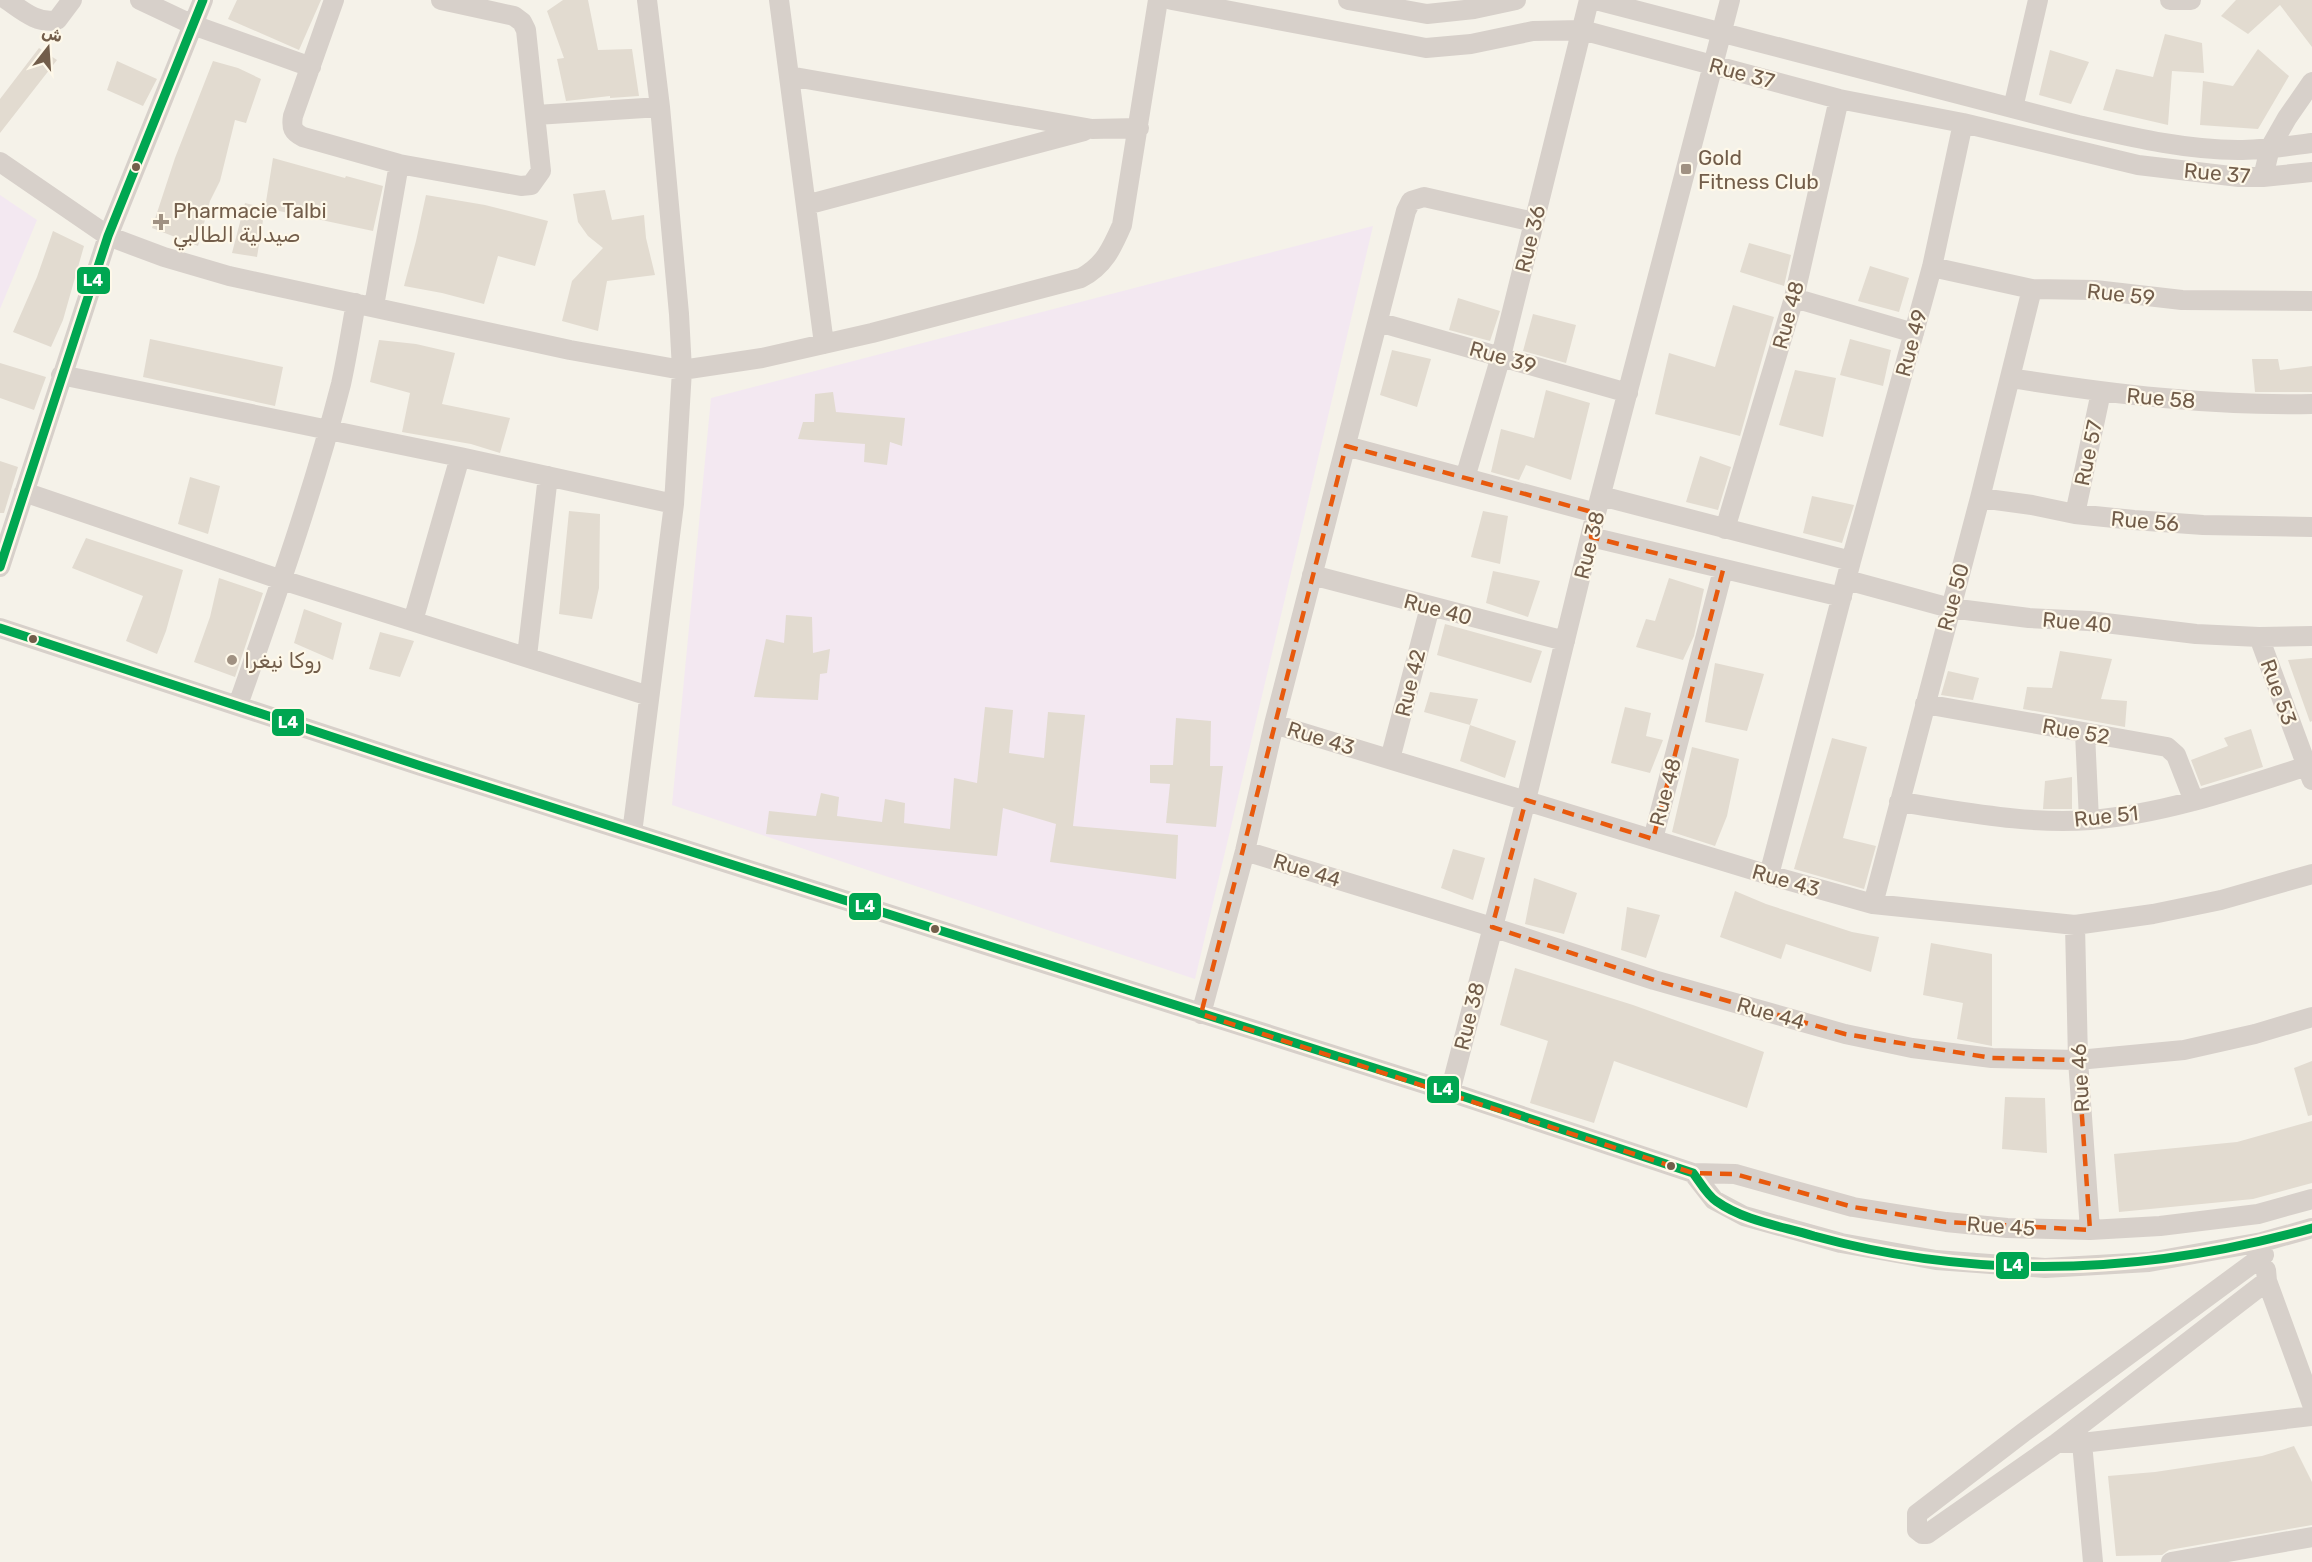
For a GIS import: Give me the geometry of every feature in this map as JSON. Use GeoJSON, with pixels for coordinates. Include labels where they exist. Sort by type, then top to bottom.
{"type":"FeatureCollection","features":[{"type":"Feature","properties":{"kind":"street"},"geometry":{"type":"LineString","coordinates":[[7,0],[33,18],[48,22],[57,20],[72,0]]}},
{"type":"Feature","properties":{"kind":"street"},"geometry":{"type":"LineString","coordinates":[[140,0],[193,25],[311,67]]}},
{"type":"Feature","properties":{"kind":"street"},"geometry":{"type":"LineString","coordinates":[[0,567],[108,236],[203,0]]}},
{"type":"Feature","properties":{"kind":"street"},"geometry":{"type":"LineString","coordinates":[[334,0],[292,116],[291,126],[295,133],[399,164],[521,186],[531,185],[541,171],[526,30],[522,22],[514,16],[441,0]]}},
{"type":"Feature","properties":{"kind":"street"},"geometry":{"type":"LineString","coordinates":[[632,833],[674,504],[682,370],[660,107],[647,0]]}},
{"type":"Feature","properties":{"kind":"street"},"geometry":{"type":"LineString","coordinates":[[779,0],[824,344]]}},
{"type":"Feature","properties":{"kind":"street"},"geometry":{"type":"LineString","coordinates":[[0,162],[108,236],[164,257],[229,276],[570,350],[682,370],[762,358],[824,344],[1070,281],[1096,270],[1114,244],[1122,225],[1158,0]]}},
{"type":"Feature","properties":{"kind":"street","name":"Rue 37"},"geometry":{"type":"LineString","coordinates":[[1172,0],[1426,48],[1471,44],[1533,31],[1582,30],[1839,99],[1963,123],[2138,165],[2229,176],[2263,177],[2312,172]]}},
{"type":"Feature","properties":{"kind":"street"},"geometry":{"type":"LineString","coordinates":[[1338,32],[1347,0],[1427,14],[1475,4],[1516,0]]}},
{"type":"Feature","properties":{"kind":"street","name":"Rue 36"},"geometry":{"type":"LineString","coordinates":[[1465,477],[1501,356],[1589,0]]}},
{"type":"Feature","properties":{"kind":"street","name":"Rue 37"},"geometry":{"type":"LineString","coordinates":[[1596,0],[2117,134],[2189,147],[2239,150],[2312,143]]}},
{"type":"Feature","properties":{"kind":"street","name":"Rue 38"},"geometry":{"type":"LineString","coordinates":[[1450,1092],[1526,800],[1598,505],[1731,0]]}},
{"type":"Feature","properties":{"kind":"street"},"geometry":{"type":"LineString","coordinates":[[2013,108],[2038,0]]}},
{"type":"Feature","properties":{"kind":"street"},"geometry":{"type":"LineString","coordinates":[[2170,0],[2191,0]]}},
{"type":"Feature","properties":{"kind":"street"},"geometry":{"type":"LineString","coordinates":[[789,76],[1092,129],[1139,128]]}},
{"type":"Feature","properties":{"kind":"street"},"geometry":{"type":"LineString","coordinates":[[2263,177],[2270,148],[2312,82]]}},
{"type":"Feature","properties":{"kind":"street","name":"Rue 48"},"geometry":{"type":"LineString","coordinates":[[1725,529],[1794,298],[1839,99]]}},
{"type":"Feature","properties":{"kind":"street"},"geometry":{"type":"LineString","coordinates":[[536,115],[660,107]]}},
{"type":"Feature","properties":{"kind":"street","name":"Rue 49"},"geometry":{"type":"LineString","coordinates":[[1851,561],[1932,267],[1963,123]]}},
{"type":"Feature","properties":{"kind":"street"},"geometry":{"type":"LineString","coordinates":[[806,205],[1092,129]]}},
{"type":"Feature","properties":{"kind":"street"},"geometry":{"type":"LineString","coordinates":[[238,705],[282,580],[329,429],[341,380],[365,304],[399,164]]}},
{"type":"Feature","properties":{"kind":"street"},"geometry":{"type":"LineString","coordinates":[[1201,1014],[1245,851],[1311,575],[1406,211],[1411,201],[1424,197],[1534,222]]}},
{"type":"Feature","properties":{"kind":"street","name":"Rue 59"},"geometry":{"type":"LineString","coordinates":[[1932,267],[2032,289],[2095,290],[2182,300],[2312,301]]}},
{"type":"Feature","properties":{"kind":"street","name":"Rue 50"},"geometry":{"type":"LineString","coordinates":[[1873,904],[1980,498],[2032,289]]}},
{"type":"Feature","properties":{"kind":"street"},"geometry":{"type":"LineString","coordinates":[[1794,298],[1914,333]]}},
{"type":"Feature","properties":{"kind":"street","name":"Rue 39"},"geometry":{"type":"LineString","coordinates":[[1378,322],[1628,393]]}},
{"type":"Feature","properties":{"kind":"street"},"geometry":{"type":"LineString","coordinates":[[61,375],[329,429],[674,504]]}},
{"type":"Feature","properties":{"kind":"street","name":"Rue 58"},"geometry":{"type":"LineString","coordinates":[[2011,378],[2101,392],[2193,401],[2312,404]]}},
{"type":"Feature","properties":{"kind":"street","name":"Rue 57"},"geometry":{"type":"LineString","coordinates":[[2075,514],[2101,392]]}},
{"type":"Feature","properties":{"kind":"street"},"geometry":{"type":"LineString","coordinates":[[1346,446],[1465,477],[1725,529],[1851,561],[1769,875]]}},
{"type":"Feature","properties":{"kind":"street"},"geometry":{"type":"LineString","coordinates":[[413,621],[460,457]]}},
{"type":"Feature","properties":{"kind":"street"},"geometry":{"type":"LineString","coordinates":[[526,656],[548,476]]}},
{"type":"Feature","properties":{"kind":"street"},"geometry":{"type":"LineString","coordinates":[[24,492],[282,580],[649,696]]}},
{"type":"Feature","properties":{"kind":"street","name":"Rue 56"},"geometry":{"type":"LineString","coordinates":[[1980,498],[2075,514],[2203,525],[2312,528]]}},
{"type":"Feature","properties":{"kind":"street","name":"Rue 40"},"geometry":{"type":"LineString","coordinates":[[1591,537],[1724,570],[1950,608],[2196,634],[2259,637],[2312,636]]}},
{"type":"Feature","properties":{"kind":"street","name":"Rue 48"},"geometry":{"type":"LineString","coordinates":[[1653,839],[1724,570]]}},
{"type":"Feature","properties":{"kind":"street","name":"Rue 40"},"geometry":{"type":"LineString","coordinates":[[1311,575],[1565,641]]}},
{"type":"Feature","properties":{"kind":"street","name":"Rue 42"},"geometry":{"type":"LineString","coordinates":[[1390,759],[1430,607]]}},
{"type":"Feature","properties":{"kind":"street","name":"Rue 45"},"geometry":{"type":"LineString","coordinates":[[0,628],[632,833],[1450,1092],[1693,1173],[1735,1174],[1853,1207],[1946,1222],[2007,1228],[2090,1230],[2160,1226],[2258,1214],[2312,1199]]}},
{"type":"Feature","properties":{"kind":"street","name":"Rue 53"},"geometry":{"type":"LineString","coordinates":[[2259,637],[2309,773]]}},
{"type":"Feature","properties":{"kind":"street","name":"Rue 52"},"geometry":{"type":"LineString","coordinates":[[1925,704],[2160,745],[2173,750],[2194,801]]}},
{"type":"Feature","properties":{"kind":"street","name":"Rue 43"},"geometry":{"type":"LineString","coordinates":[[1274,724],[1769,875],[1873,904],[2075,925],[2153,914],[2221,900],[2312,874]]}},
{"type":"Feature","properties":{"kind":"street"},"geometry":{"type":"LineString","coordinates":[[2085,733],[2090,820]]}},
{"type":"Feature","properties":{"kind":"street","name":"Rue 51"},"geometry":{"type":"LineString","coordinates":[[1899,802],[2018,819],[2090,820],[2158,810],[2309,773]]}},
{"type":"Feature","properties":{"kind":"street","name":"Rue 44"},"geometry":{"type":"LineString","coordinates":[[1245,851],[1492,927],[1654,980],[1845,1034],[1912,1048],[1992,1058],[2078,1060],[2184,1050],[2254,1034],[2312,1017]]}},
{"type":"Feature","properties":{"kind":"street","name":"Rue 46"},"geometry":{"type":"LineString","coordinates":[[2075,925],[2078,1060],[2090,1230]]}},
{"type":"Feature","properties":{"kind":"street","name":"Rue 45"},"geometry":{"type":"LineString","coordinates":[[1693,1173],[1714,1200],[1744,1216],[1841,1243],[1936,1260],[2044,1268],[2149,1262],[2263,1249],[2312,1228]]}},
{"type":"Feature","properties":{"kind":"street"},"geometry":{"type":"LineString","coordinates":[[2258,1214],[2267,1281],[2312,1404]]}},
{"type":"Feature","properties":{"kind":"street"},"geometry":{"type":"LineString","coordinates":[[2263,1249],[1917,1514],[1917,1530],[1922,1534],[1927,1534],[2049,1448],[2267,1281]]}},
{"type":"Feature","properties":{"kind":"street"},"geometry":{"type":"LineString","coordinates":[[2024,1432],[2049,1448],[2312,1416]]}},
{"type":"Feature","properties":{"kind":"street"},"geometry":{"type":"LineString","coordinates":[[2082,1443],[2093,1562]]}},
{"type":"Feature","properties":{"kind":"street"},"geometry":{"type":"LineString","coordinates":[[2171,1562],[2312,1537]]}},
{"type":"Feature","properties":{"kind":"highlighted area"},"geometry":{"type":"Polygon","coordinates":[[[1346,446],[1596,513],[1591,537],[1723,570],[1653,839],[1526,800],[1492,927],[1654,980],[1845,1034],[1992,1058],[2078,1060],[2090,1230],[1946,1222],[1853,1207],[1735,1174],[1693,1173],[1201,1014],[1346,446]]]}},
{"type":"Feature","properties":{"kind":"shaded area"},"geometry":{"type":"Polygon","coordinates":[[[0,195],[37,220],[0,309],[0,195]]]}},
{"type":"Feature","properties":{"kind":"shaded area"},"geometry":{"type":"Polygon","coordinates":[[[1373,226],[1195,979],[672,805],[711,398],[1373,226]]]}},
{"type":"Feature","properties":{"kind":"building"},"geometry":{"type":"Polygon","coordinates":[[[237,0],[321,0],[299,50],[228,19],[237,0]]]}},
{"type":"Feature","properties":{"kind":"building"},"geometry":{"type":"Polygon","coordinates":[[[563,0],[588,0],[598,50],[632,49],[639,96],[610,98],[610,96],[566,101],[557,59],[564,58],[547,11],[563,0]]]}},
{"type":"Feature","properties":{"kind":"building"},"geometry":{"type":"Polygon","coordinates":[[[2236,0],[2312,0],[2312,47],[2280,5],[2248,34],[2221,16],[2236,0]]]}},
{"type":"Feature","properties":{"kind":"building"},"geometry":{"type":"Polygon","coordinates":[[[2165,34],[2202,43],[2204,73],[2172,71],[2168,125],[2103,110],[2116,69],[2153,77],[2165,34]]]}},
{"type":"Feature","properties":{"kind":"building"},"geometry":{"type":"Polygon","coordinates":[[[39,48],[57,60],[0,133],[0,99],[39,48]]]}},
{"type":"Feature","properties":{"kind":"building"},"geometry":{"type":"Polygon","coordinates":[[[2258,49],[2289,76],[2258,129],[2200,125],[2203,81],[2233,86],[2258,49]]]}},
{"type":"Feature","properties":{"kind":"building"},"geometry":{"type":"Polygon","coordinates":[[[2050,50],[2089,62],[2071,104],[2039,95],[2050,50]]]}},
{"type":"Feature","properties":{"kind":"building"},"geometry":{"type":"Polygon","coordinates":[[[117,61],[157,79],[143,106],[107,90],[117,61]]]}},
{"type":"Feature","properties":{"kind":"building"},"geometry":{"type":"Polygon","coordinates":[[[213,61],[238,68],[261,79],[246,123],[235,120],[220,181],[210,201],[198,246],[152,228],[175,158],[213,61]]]}},
{"type":"Feature","properties":{"kind":"building"},"geometry":{"type":"Polygon","coordinates":[[[273,158],[383,186],[373,231],[265,208],[273,158]]]}},
{"type":"Feature","properties":{"kind":"building"},"geometry":{"type":"Polygon","coordinates":[[[605,190],[612,220],[644,215],[646,238],[655,275],[607,281],[598,331],[562,321],[572,281],[603,248],[588,236],[578,222],[573,194],[605,190]]]}},
{"type":"Feature","properties":{"kind":"building"},"geometry":{"type":"Polygon","coordinates":[[[426,195],[485,205],[548,221],[535,266],[498,256],[484,304],[404,286],[426,195]]]}},
{"type":"Feature","properties":{"kind":"building"},"geometry":{"type":"Polygon","coordinates":[[[245,203],[265,208],[257,257],[232,253],[245,203]]]}},
{"type":"Feature","properties":{"kind":"building"},"geometry":{"type":"Polygon","coordinates":[[[53,231],[84,246],[63,320],[51,347],[13,332],[37,277],[53,231]]]}},
{"type":"Feature","properties":{"kind":"building"},"geometry":{"type":"Polygon","coordinates":[[[1749,243],[1791,255],[1784,286],[1740,272],[1749,243]]]}},
{"type":"Feature","properties":{"kind":"building"},"geometry":{"type":"Polygon","coordinates":[[[1870,266],[1909,278],[1899,312],[1858,301],[1870,266]]]}},
{"type":"Feature","properties":{"kind":"building"},"geometry":{"type":"Polygon","coordinates":[[[1458,298],[1500,311],[1490,341],[1449,330],[1458,298]]]}},
{"type":"Feature","properties":{"kind":"building"},"geometry":{"type":"Polygon","coordinates":[[[1733,305],[1774,317],[1740,436],[1655,414],[1669,353],[1715,367],[1733,305]]]}},
{"type":"Feature","properties":{"kind":"building"},"geometry":{"type":"Polygon","coordinates":[[[1533,314],[1576,325],[1566,363],[1523,351],[1533,314]]]}},
{"type":"Feature","properties":{"kind":"building"},"geometry":{"type":"Polygon","coordinates":[[[150,339],[283,367],[275,406],[143,377],[150,339]]]}},
{"type":"Feature","properties":{"kind":"building"},"geometry":{"type":"Polygon","coordinates":[[[1850,339],[1891,350],[1883,386],[1840,375],[1850,339]]]}},
{"type":"Feature","properties":{"kind":"building"},"geometry":{"type":"Polygon","coordinates":[[[379,340],[416,344],[455,353],[442,404],[510,418],[500,453],[471,444],[402,432],[410,393],[370,382],[379,340]]]}},
{"type":"Feature","properties":{"kind":"building"},"geometry":{"type":"Polygon","coordinates":[[[1392,350],[1431,359],[1417,407],[1380,395],[1392,350]]]}},
{"type":"Feature","properties":{"kind":"building"},"geometry":{"type":"Polygon","coordinates":[[[2252,359],[2278,359],[2280,370],[2312,366],[2312,392],[2255,392],[2252,359]]]}},
{"type":"Feature","properties":{"kind":"building"},"geometry":{"type":"Polygon","coordinates":[[[0,363],[46,377],[34,410],[0,398],[0,363]]]}},
{"type":"Feature","properties":{"kind":"building"},"geometry":{"type":"Polygon","coordinates":[[[1795,370],[1836,378],[1823,437],[1779,425],[1795,370]]]}},
{"type":"Feature","properties":{"kind":"building"},"geometry":{"type":"Polygon","coordinates":[[[1546,390],[1590,403],[1571,480],[1526,465],[1519,480],[1491,472],[1501,429],[1534,438],[1546,390]]]}},
{"type":"Feature","properties":{"kind":"building"},"geometry":{"type":"Polygon","coordinates":[[[833,392],[836,412],[905,418],[902,446],[890,442],[887,465],[864,462],[865,444],[798,439],[803,422],[814,422],[815,394],[833,392]]]}},
{"type":"Feature","properties":{"kind":"building"},"geometry":{"type":"Polygon","coordinates":[[[1700,456],[1731,467],[1718,510],[1686,502],[1700,456]]]}},
{"type":"Feature","properties":{"kind":"building"},"geometry":{"type":"Polygon","coordinates":[[[0,461],[18,467],[4,513],[0,513],[0,461]]]}},
{"type":"Feature","properties":{"kind":"building"},"geometry":{"type":"Polygon","coordinates":[[[190,477],[220,486],[208,534],[178,524],[190,477]]]}},
{"type":"Feature","properties":{"kind":"building"},"geometry":{"type":"Polygon","coordinates":[[[1812,496],[1854,505],[1842,543],[1803,533],[1812,496]]]}},
{"type":"Feature","properties":{"kind":"building"},"geometry":{"type":"Polygon","coordinates":[[[569,511],[600,514],[599,588],[592,619],[559,614],[569,511]]]}},
{"type":"Feature","properties":{"kind":"building"},"geometry":{"type":"Polygon","coordinates":[[[1483,511],[1508,516],[1500,564],[1471,557],[1483,511]]]}},
{"type":"Feature","properties":{"kind":"building"},"geometry":{"type":"Polygon","coordinates":[[[86,538],[183,570],[157,654],[126,641],[143,596],[72,568],[86,538]]]}},
{"type":"Feature","properties":{"kind":"building"},"geometry":{"type":"Polygon","coordinates":[[[1493,571],[1540,581],[1528,617],[1486,603],[1493,571]]]}},
{"type":"Feature","properties":{"kind":"building"},"geometry":{"type":"Polygon","coordinates":[[[219,578],[263,593],[235,677],[194,662],[210,617],[219,578]]]}},
{"type":"Feature","properties":{"kind":"building"},"geometry":{"type":"Polygon","coordinates":[[[1669,578],[1704,589],[1694,636],[1683,660],[1636,647],[1646,619],[1655,621],[1669,578]]]}},
{"type":"Feature","properties":{"kind":"building"},"geometry":{"type":"Polygon","coordinates":[[[304,609],[342,623],[333,660],[294,643],[304,609]]]}},
{"type":"Feature","properties":{"kind":"building"},"geometry":{"type":"Polygon","coordinates":[[[786,615],[812,617],[813,653],[830,649],[827,673],[820,674],[818,700],[754,697],[766,639],[784,643],[786,615]]]}},
{"type":"Feature","properties":{"kind":"building"},"geometry":{"type":"Polygon","coordinates":[[[1445,624],[1542,651],[1531,683],[1437,655],[1445,624]]]}},
{"type":"Feature","properties":{"kind":"building"},"geometry":{"type":"Polygon","coordinates":[[[380,632],[414,641],[400,677],[369,669],[380,632]]]}},
{"type":"Feature","properties":{"kind":"building"},"geometry":{"type":"Polygon","coordinates":[[[2060,651],[2112,659],[2101,699],[2127,701],[2125,727],[2023,709],[2027,687],[2052,688],[2060,651]]]}},
{"type":"Feature","properties":{"kind":"building"},"geometry":{"type":"Polygon","coordinates":[[[2312,658],[2312,721],[2310,722],[2288,660],[2312,658]]]}},
{"type":"Feature","properties":{"kind":"building"},"geometry":{"type":"Polygon","coordinates":[[[1715,663],[1764,674],[1747,731],[1705,722],[1715,663]]]}},
{"type":"Feature","properties":{"kind":"building"},"geometry":{"type":"Polygon","coordinates":[[[1948,671],[1979,678],[1973,700],[1941,695],[1948,671]]]}},
{"type":"Feature","properties":{"kind":"building"},"geometry":{"type":"Polygon","coordinates":[[[1430,692],[1478,699],[1470,725],[1424,712],[1430,692]]]}},
{"type":"Feature","properties":{"kind":"building"},"geometry":{"type":"Polygon","coordinates":[[[985,707],[1013,710],[1009,753],[1044,758],[1048,712],[1085,715],[1073,826],[1178,835],[1176,879],[1050,862],[1056,824],[1003,808],[997,856],[766,834],[769,811],[816,816],[821,793],[839,797],[837,816],[882,822],[885,799],[905,803],[904,823],[950,829],[954,778],[977,783],[985,707]]]}},
{"type":"Feature","properties":{"kind":"building"},"geometry":{"type":"Polygon","coordinates":[[[1625,707],[1651,713],[1646,736],[1663,740],[1650,773],[1611,763],[1625,707]]]}},
{"type":"Feature","properties":{"kind":"building"},"geometry":{"type":"Polygon","coordinates":[[[1176,718],[1211,721],[1210,766],[1223,766],[1216,827],[1166,823],[1170,784],[1150,783],[1150,765],[1173,765],[1176,718]]]}},
{"type":"Feature","properties":{"kind":"building"},"geometry":{"type":"Polygon","coordinates":[[[1470,725],[1516,741],[1505,778],[1460,761],[1470,725]]]}},
{"type":"Feature","properties":{"kind":"building"},"geometry":{"type":"Polygon","coordinates":[[[2251,729],[2263,767],[2201,786],[2191,760],[2228,746],[2224,738],[2251,729]]]}},
{"type":"Feature","properties":{"kind":"building"},"geometry":{"type":"Polygon","coordinates":[[[1832,738],[1867,747],[1843,838],[1876,846],[1864,889],[1794,869],[1832,738]]]}},
{"type":"Feature","properties":{"kind":"building"},"geometry":{"type":"Polygon","coordinates":[[[1692,747],[1739,759],[1727,816],[1715,846],[1672,832],[1692,747]]]}},
{"type":"Feature","properties":{"kind":"building"},"geometry":{"type":"Polygon","coordinates":[[[2072,777],[2072,809],[2043,809],[2045,781],[2072,777]]]}},
{"type":"Feature","properties":{"kind":"building"},"geometry":{"type":"Polygon","coordinates":[[[1453,849],[1485,858],[1473,900],[1441,888],[1453,849]]]}},
{"type":"Feature","properties":{"kind":"building"},"geometry":{"type":"Polygon","coordinates":[[[1534,878],[1577,893],[1564,934],[1525,924],[1534,878]]]}},
{"type":"Feature","properties":{"kind":"building"},"geometry":{"type":"Polygon","coordinates":[[[1735,891],[1766,904],[1852,932],[1879,937],[1871,972],[1786,944],[1781,959],[1720,937],[1735,891]]]}},
{"type":"Feature","properties":{"kind":"building"},"geometry":{"type":"Polygon","coordinates":[[[1627,907],[1660,915],[1646,958],[1621,950],[1627,907]]]}},
{"type":"Feature","properties":{"kind":"building"},"geometry":{"type":"Polygon","coordinates":[[[1931,943],[1992,954],[1992,1046],[1957,1039],[1963,1003],[1923,995],[1931,943]]]}},
{"type":"Feature","properties":{"kind":"building"},"geometry":{"type":"Polygon","coordinates":[[[1515,968],[1633,1005],[1764,1052],[1747,1108],[1614,1061],[1594,1123],[1530,1103],[1548,1041],[1500,1025],[1515,968]]]}},
{"type":"Feature","properties":{"kind":"building"},"geometry":{"type":"Polygon","coordinates":[[[2312,1061],[2312,1115],[2308,1116],[2294,1068],[2312,1061]]]}},
{"type":"Feature","properties":{"kind":"building"},"geometry":{"type":"Polygon","coordinates":[[[2005,1097],[2045,1098],[2047,1153],[2002,1149],[2005,1097]]]}},
{"type":"Feature","properties":{"kind":"building"},"geometry":{"type":"Polygon","coordinates":[[[2312,1121],[2312,1183],[2253,1199],[2119,1212],[2114,1154],[2237,1142],[2312,1121]]]}},
{"type":"Feature","properties":{"kind":"building"},"geometry":{"type":"Polygon","coordinates":[[[2294,1446],[2312,1482],[2312,1525],[2169,1550],[2162,1555],[2116,1556],[2108,1476],[2155,1472],[2262,1456],[2294,1446]]]}},
{"type":"Feature","properties":{"kind":"transit line","name":"L4"},"geometry":{"type":"LineString","coordinates":[[0,567],[108,236],[203,0]]}},
{"type":"Feature","properties":{"kind":"transit line","name":"L4"},"geometry":{"type":"LineString","coordinates":[[0,628],[421,766],[1450,1092],[1693,1173],[1716,1201],[1738,1214],[1814,1236],[1876,1250],[1938,1260],[2001,1265],[2063,1266],[2126,1263],[2188,1255],[2312,1228]]}},
{"type":"Feature","properties":{"kind":"place","name":"Gold Fitness Club"},"geometry":{"type":"Point","coordinates":[1686,169]}},
{"type":"Feature","properties":{"kind":"place","name":"Pharmacie Talbi صيدلية الطالبي"},"geometry":{"type":"Point","coordinates":[161,222]}},
{"type":"Feature","properties":{"kind":"place","name":"روكا نيغرا"},"geometry":{"type":"Point","coordinates":[232,660]}}]}
